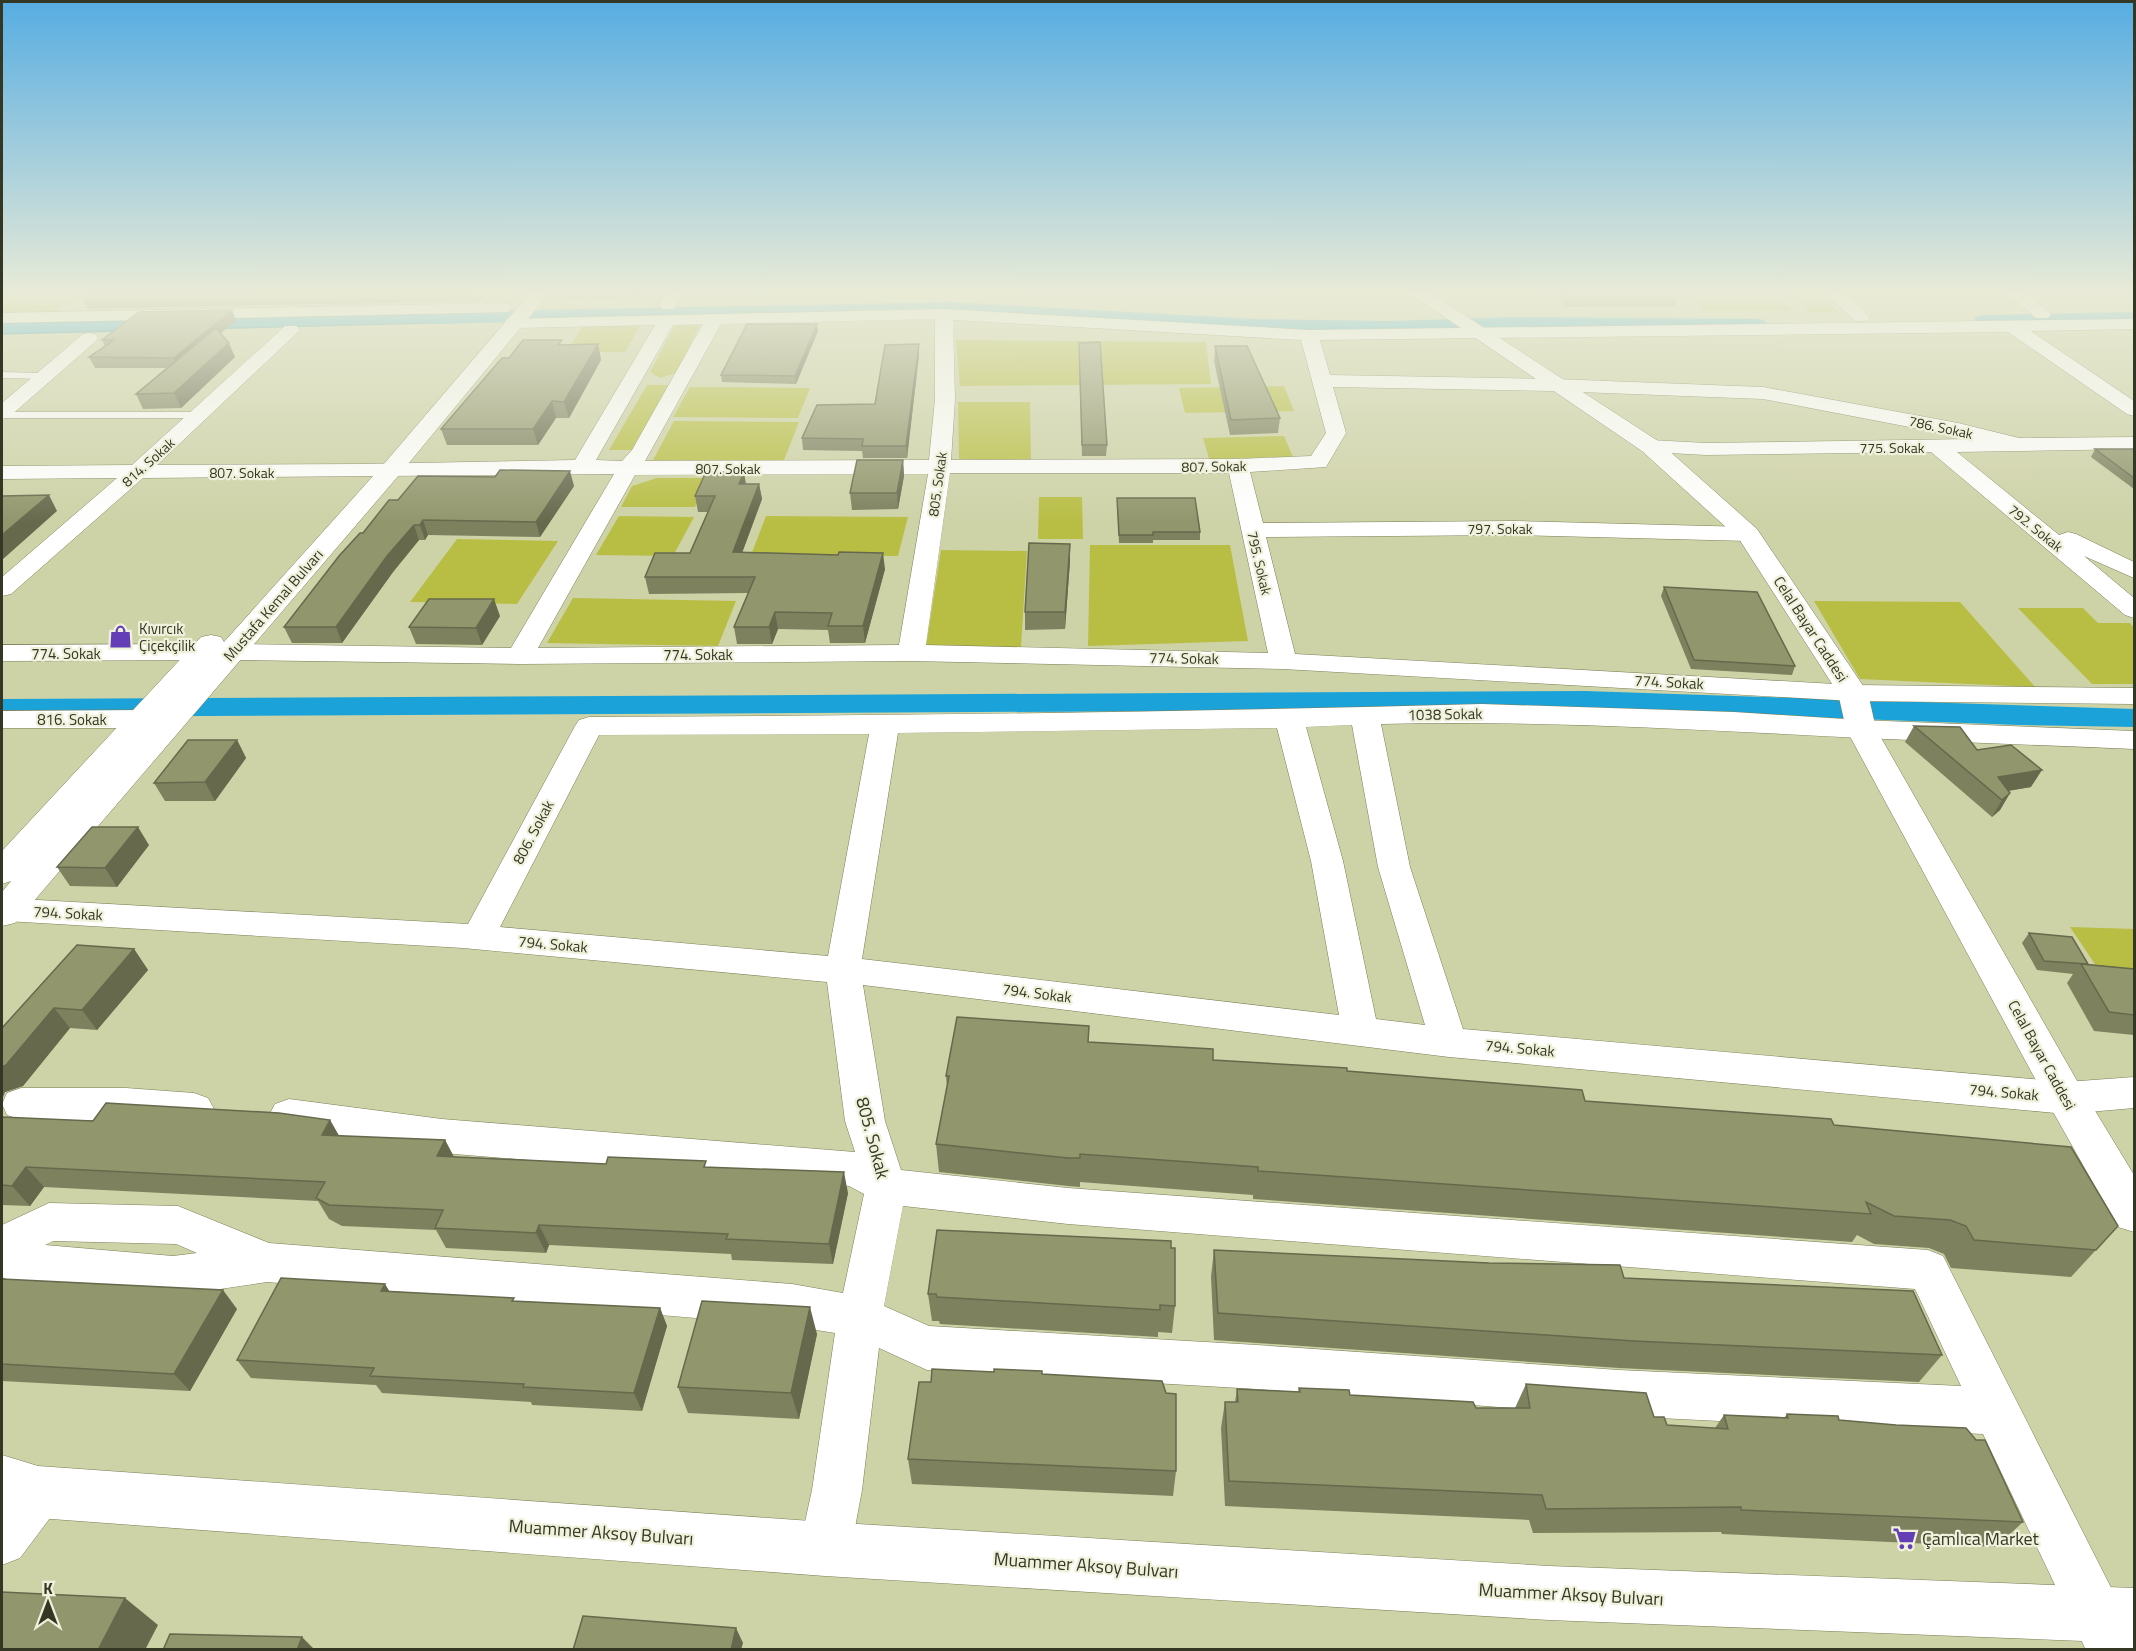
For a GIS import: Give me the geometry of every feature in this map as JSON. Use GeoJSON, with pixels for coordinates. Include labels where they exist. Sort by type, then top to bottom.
{"type":"FeatureCollection","features":[{"type":"Feature","properties":{"kind":"main road","name":"Mustafa Kemal Bulvarı"},"geometry":{"type":"LineString","coordinates":[[4,912],[167,710],[203,652],[455,369]]}},
{"type":"Feature","properties":{"kind":"main road","name":"Mustafa Kemal Bulvarı"},"geometry":{"type":"LineString","coordinates":[[5,864],[167,710],[232,652],[391,470],[465,369]]}},
{"type":"Feature","properties":{"kind":"main road","name":"Celal Bayar Caddesi"},"geometry":{"type":"LineString","coordinates":[[1535,369],[1554,385],[1650,446],[1748,534],[1853,693],[1861,729],[2066,1098],[2134,1213]]}},
{"type":"Feature","properties":{"kind":"main road","name":"Muammer Aksoy Bulvarı"},"geometry":{"type":"LineString","coordinates":[[14,1492],[366,1514],[825,1549],[2116,1627]]}},
{"type":"Feature","properties":{"kind":"street"},"geometry":{"type":"LineString","coordinates":[[2,414],[50,369]]}},
{"type":"Feature","properties":{"kind":"street","name":"814. Sokak"},"geometry":{"type":"LineString","coordinates":[[2,590],[136,473],[249,369]]}},
{"type":"Feature","properties":{"kind":"street"},"geometry":{"type":"LineString","coordinates":[[582,466],[636,369]]}},
{"type":"Feature","properties":{"kind":"street"},"geometry":{"type":"LineString","coordinates":[[520,656],[628,468],[641,453],[687,369]]}},
{"type":"Feature","properties":{"kind":"street","name":"805. Sokak"},"geometry":{"type":"LineString","coordinates":[[911,653],[941,467],[944,369]]}},
{"type":"Feature","properties":{"kind":"street","name":"807. Sokak"},"geometry":{"type":"LineString","coordinates":[[2,472],[362,471],[582,466],[628,468],[1238,466],[1318,462],[1336,433],[1319,369]]}},
{"type":"Feature","properties":{"kind":"street"},"geometry":{"type":"LineString","coordinates":[[2074,369],[2134,410]]}},
{"type":"Feature","properties":{"kind":"street","name":"786. Sokak"},"geometry":{"type":"LineString","coordinates":[[1322,381],[1554,385],[1763,393],[1958,429],[2020,445]]}},
{"type":"Feature","properties":{"kind":"street","name":"775. Sokak"},"geometry":{"type":"LineString","coordinates":[[1650,446],[1706,449],[2134,443]]}},
{"type":"Feature","properties":{"kind":"street","name":"792. Sokak"},"geometry":{"type":"LineString","coordinates":[[1938,447],[2134,610]]}},
{"type":"Feature","properties":{"kind":"street","name":"795. Sokak"},"geometry":{"type":"LineString","coordinates":[[1238,466],[1283,661]]}},
{"type":"Feature","properties":{"kind":"street"},"geometry":{"type":"LineString","coordinates":[[2024,518],[2134,570]]}},
{"type":"Feature","properties":{"kind":"street","name":"797. Sokak"},"geometry":{"type":"LineString","coordinates":[[1252,530],[1514,528],[1748,534]]}},
{"type":"Feature","properties":{"kind":"street"},"geometry":{"type":"LineString","coordinates":[[2109,588],[2134,588]]}},
{"type":"Feature","properties":{"kind":"street","name":"774. Sokak"},"geometry":{"type":"LineString","coordinates":[[2,653],[203,652]]}},
{"type":"Feature","properties":{"kind":"street","name":"774. Sokak"},"geometry":{"type":"LineString","coordinates":[[232,652],[520,656],[911,653],[1283,661],[1853,693],[2134,696]]}},
{"type":"Feature","properties":{"kind":"street","name":"816. Sokak"},"geometry":{"type":"LineString","coordinates":[[2,720],[167,710]]}},
{"type":"Feature","properties":{"kind":"street","name":"1038 Sokak"},"geometry":{"type":"LineString","coordinates":[[589,726],[885,725],[1288,719],[1494,713],[1734,721],[1861,729],[2134,740]]}},
{"type":"Feature","properties":{"kind":"street"},"geometry":{"type":"LineString","coordinates":[[1365,716],[1394,867],[1449,1042]]}},
{"type":"Feature","properties":{"kind":"street"},"geometry":{"type":"LineString","coordinates":[[1288,719],[1326,861],[1360,1030]]}},
{"type":"Feature","properties":{"kind":"street","name":"805. Sokak"},"geometry":{"type":"LineString","coordinates":[[825,1549],[837,1490],[860,1317],[886,1186],[865,1121],[843,970],[885,725]]}},
{"type":"Feature","properties":{"kind":"street","name":"806. Sokak"},"geometry":{"type":"LineString","coordinates":[[478,937],[589,726]]}},
{"type":"Feature","properties":{"kind":"street","name":"794. Sokak"},"geometry":{"type":"LineString","coordinates":[[4,912],[478,937],[843,970],[1449,1042],[2066,1098],[2134,1093]]}},
{"type":"Feature","properties":{"kind":"street"},"geometry":{"type":"LineString","coordinates":[[21,1104],[126,1104],[292,1115],[442,1136],[855,1169],[886,1186],[1068,1206],[1928,1270],[1997,1411],[2116,1627]]}},
{"type":"Feature","properties":{"kind":"street"},"geometry":{"type":"LineString","coordinates":[[267,1262],[178,1225],[49,1222],[8,1243],[13,1262],[173,1276],[267,1262],[792,1305],[860,1317],[927,1348],[1269,1368],[1619,1393],[1997,1411]]}},
{"type":"Feature","properties":{"kind":"street"},"geometry":{"type":"LineString","coordinates":[[2,1540],[14,1492]]}},
{"type":"Feature","properties":{"kind":"lane"},"geometry":{"type":"LineString","coordinates":[[2,375],[42,376]]}},
{"type":"Feature","properties":{"kind":"lane"},"geometry":{"type":"LineString","coordinates":[[2,414],[199,415]]}},
{"type":"Feature","properties":{"kind":"shaded area"},"geometry":{"type":"Polygon","coordinates":[[[652,369],[678,369],[676,373],[660,378],[650,372],[652,369]]]}},
{"type":"Feature","properties":{"kind":"shaded area"},"geometry":{"type":"Polygon","coordinates":[[[959,369],[1209,369],[1211,384],[960,386],[959,369]]]}},
{"type":"Feature","properties":{"kind":"shaded area"},"geometry":{"type":"Polygon","coordinates":[[[647,385],[670,385],[634,450],[609,450],[647,385]]]}},
{"type":"Feature","properties":{"kind":"shaded area"},"geometry":{"type":"Polygon","coordinates":[[[1284,386],[1294,411],[1185,413],[1179,388],[1284,386]]]}},
{"type":"Feature","properties":{"kind":"shaded area"},"geometry":{"type":"Polygon","coordinates":[[[690,387],[810,388],[798,418],[673,417],[690,387]]]}},
{"type":"Feature","properties":{"kind":"shaded area"},"geometry":{"type":"Polygon","coordinates":[[[958,402],[1030,402],[1031,461],[959,459],[958,402]]]}},
{"type":"Feature","properties":{"kind":"shaded area"},"geometry":{"type":"Polygon","coordinates":[[[674,421],[799,422],[784,460],[653,460],[674,421]]]}},
{"type":"Feature","properties":{"kind":"shaded area"},"geometry":{"type":"Polygon","coordinates":[[[1284,436],[1293,457],[1209,459],[1203,438],[1284,436]]]}},
{"type":"Feature","properties":{"kind":"shaded area"},"geometry":{"type":"Polygon","coordinates":[[[657,478],[709,478],[695,507],[621,507],[632,486],[657,478]]]}},
{"type":"Feature","properties":{"kind":"shaded area"},"geometry":{"type":"Polygon","coordinates":[[[1039,497],[1082,497],[1083,539],[1038,539],[1039,497]]]}},
{"type":"Feature","properties":{"kind":"shaded area"},"geometry":{"type":"Polygon","coordinates":[[[619,516],[694,517],[673,556],[596,555],[619,516]]]}},
{"type":"Feature","properties":{"kind":"shaded area"},"geometry":{"type":"Polygon","coordinates":[[[766,516],[908,517],[898,556],[751,555],[766,516]]]}},
{"type":"Feature","properties":{"kind":"shaded area"},"geometry":{"type":"Polygon","coordinates":[[[457,539],[558,541],[517,604],[410,602],[457,539]]]}},
{"type":"Feature","properties":{"kind":"shaded area"},"geometry":{"type":"Polygon","coordinates":[[[1090,545],[1230,545],[1248,641],[1088,646],[1090,545]]]}},
{"type":"Feature","properties":{"kind":"shaded area"},"geometry":{"type":"Polygon","coordinates":[[[941,550],[1027,551],[1021,647],[926,647],[941,550]]]}},
{"type":"Feature","properties":{"kind":"shaded area"},"geometry":{"type":"Polygon","coordinates":[[[573,598],[736,601],[718,646],[547,643],[573,598]]]}},
{"type":"Feature","properties":{"kind":"shaded area"},"geometry":{"type":"Polygon","coordinates":[[[1814,601],[1960,602],[2035,687],[1860,679],[1814,601]]]}},
{"type":"Feature","properties":{"kind":"shaded area"},"geometry":{"type":"Polygon","coordinates":[[[2018,608],[2083,608],[2098,623],[2130,623],[2134,628],[2134,684],[2092,684],[2018,608]]]}},
{"type":"Feature","properties":{"kind":"shaded area"},"geometry":{"type":"Polygon","coordinates":[[[2070,927],[2134,929],[2134,979],[2101,973],[2070,927]]]}},
{"type":"Feature","properties":{"kind":"building"},"geometry":{"type":"Polygon","coordinates":[[[166,369],[200,369],[174,393],[136,394],[166,369]]]}},
{"type":"Feature","properties":{"kind":"building"},"geometry":{"type":"Polygon","coordinates":[[[493,369],[583,369],[564,402],[552,401],[533,429],[441,429],[493,369]]]}},
{"type":"Feature","properties":{"kind":"building"},"geometry":{"type":"Polygon","coordinates":[[[724,369],[798,369],[795,376],[721,375],[724,369]]]}},
{"type":"Feature","properties":{"kind":"building"},"geometry":{"type":"Polygon","coordinates":[[[881,369],[916,369],[906,446],[862,446],[863,439],[802,438],[817,405],[875,404],[881,369]]]}},
{"type":"Feature","properties":{"kind":"building"},"geometry":{"type":"Polygon","coordinates":[[[1080,369],[1102,369],[1107,445],[1082,445],[1080,369]]]}},
{"type":"Feature","properties":{"kind":"building"},"geometry":{"type":"Polygon","coordinates":[[[1220,369],[1258,369],[1280,418],[1231,420],[1220,369]]]}},
{"type":"Feature","properties":{"kind":"building"},"geometry":{"type":"Polygon","coordinates":[[[2095,449],[2134,449],[2134,478],[2095,449]]]}},
{"type":"Feature","properties":{"kind":"building"},"geometry":{"type":"Polygon","coordinates":[[[857,460],[903,460],[897,493],[850,493],[857,460]]]}},
{"type":"Feature","properties":{"kind":"building"},"geometry":{"type":"Polygon","coordinates":[[[500,470],[570,471],[536,522],[423,520],[420,525],[414,525],[387,556],[336,627],[284,627],[339,556],[360,533],[363,533],[389,500],[398,500],[418,476],[495,477],[500,470]]]}},
{"type":"Feature","properties":{"kind":"building"},"geometry":{"type":"Polygon","coordinates":[[[706,472],[744,472],[739,484],[759,484],[733,552],[838,555],[839,552],[883,553],[863,626],[828,626],[832,613],[775,612],[769,627],[734,627],[755,577],[645,577],[655,553],[690,553],[715,496],[695,496],[706,472]]]}},
{"type":"Feature","properties":{"kind":"building"},"geometry":{"type":"Polygon","coordinates":[[[49,495],[2,535],[2,496],[49,495]]]}},
{"type":"Feature","properties":{"kind":"building"},"geometry":{"type":"Polygon","coordinates":[[[1117,498],[1195,498],[1200,532],[1119,535],[1117,498]]]}},
{"type":"Feature","properties":{"kind":"building"},"geometry":{"type":"Polygon","coordinates":[[[1029,543],[1070,544],[1065,612],[1025,612],[1029,543]]]}},
{"type":"Feature","properties":{"kind":"building"},"geometry":{"type":"Polygon","coordinates":[[[1664,587],[1757,592],[1795,666],[1694,660],[1664,587]]]}},
{"type":"Feature","properties":{"kind":"building"},"geometry":{"type":"Polygon","coordinates":[[[429,599],[494,599],[476,628],[409,627],[429,599]]]}},
{"type":"Feature","properties":{"kind":"building"},"geometry":{"type":"Polygon","coordinates":[[[1914,726],[1960,727],[1977,750],[2011,745],[2042,770],[1998,777],[2010,793],[2002,800],[1914,726]]]}},
{"type":"Feature","properties":{"kind":"building"},"geometry":{"type":"Polygon","coordinates":[[[188,740],[237,740],[205,782],[154,783],[188,740]]]}},
{"type":"Feature","properties":{"kind":"building"},"geometry":{"type":"Polygon","coordinates":[[[92,827],[138,827],[105,868],[57,867],[92,827]]]}},
{"type":"Feature","properties":{"kind":"building"},"geometry":{"type":"Polygon","coordinates":[[[2029,933],[2072,937],[2088,964],[2044,961],[2029,933]]]}},
{"type":"Feature","properties":{"kind":"building"},"geometry":{"type":"Polygon","coordinates":[[[77,945],[134,949],[82,1010],[54,1008],[2,1067],[2,1028],[77,945]]]}},
{"type":"Feature","properties":{"kind":"building"},"geometry":{"type":"Polygon","coordinates":[[[2081,964],[2134,969],[2134,1015],[2109,1012],[2081,964]]]}},
{"type":"Feature","properties":{"kind":"building"},"geometry":{"type":"Polygon","coordinates":[[[957,1017],[1089,1026],[1088,1042],[1213,1049],[1213,1060],[1347,1068],[1347,1071],[1582,1090],[1585,1101],[1831,1119],[1834,1125],[2071,1147],[2118,1226],[2096,1250],[1974,1240],[1966,1226],[1950,1220],[1894,1216],[1866,1202],[1871,1214],[1258,1171],[1258,1167],[1080,1154],[1080,1158],[1068,1158],[936,1144],[957,1017]]]}},
{"type":"Feature","properties":{"kind":"building"},"geometry":{"type":"Polygon","coordinates":[[[106,1103],[279,1113],[330,1120],[322,1135],[445,1140],[437,1156],[606,1164],[608,1157],[706,1161],[704,1167],[844,1172],[829,1244],[726,1239],[728,1234],[539,1225],[536,1233],[435,1228],[443,1210],[329,1205],[316,1198],[325,1182],[26,1167],[12,1186],[2,1185],[2,1117],[93,1121],[106,1103]]]}},
{"type":"Feature","properties":{"kind":"building"},"geometry":{"type":"Polygon","coordinates":[[[937,1230],[1171,1241],[1171,1248],[1175,1248],[1175,1306],[1160,1305],[1160,1310],[937,1297],[936,1294],[928,1294],[937,1230]]]}},
{"type":"Feature","properties":{"kind":"building"},"geometry":{"type":"Polygon","coordinates":[[[1214,1250],[1489,1263],[1620,1265],[1624,1278],[1913,1291],[1942,1355],[1634,1341],[1218,1313],[1214,1250]]]}},
{"type":"Feature","properties":{"kind":"building"},"geometry":{"type":"Polygon","coordinates":[[[281,1278],[385,1284],[381,1291],[514,1298],[512,1301],[660,1308],[634,1393],[523,1387],[524,1384],[370,1376],[374,1368],[237,1360],[281,1278]]]}},
{"type":"Feature","properties":{"kind":"building"},"geometry":{"type":"Polygon","coordinates":[[[2,1279],[223,1290],[174,1374],[2,1364],[2,1279]]]}},
{"type":"Feature","properties":{"kind":"building"},"geometry":{"type":"Polygon","coordinates":[[[702,1301],[810,1307],[791,1393],[678,1387],[702,1301]]]}},
{"type":"Feature","properties":{"kind":"building"},"geometry":{"type":"Polygon","coordinates":[[[932,1369],[994,1372],[994,1369],[1042,1371],[1042,1374],[1162,1381],[1166,1393],[1176,1394],[1176,1471],[908,1459],[919,1382],[931,1382],[932,1369]]]}},
{"type":"Feature","properties":{"kind":"building"},"geometry":{"type":"Polygon","coordinates":[[[1526,1384],[1646,1393],[1654,1417],[1664,1417],[1667,1425],[1728,1429],[1724,1415],[1788,1418],[1787,1414],[1838,1416],[1839,1420],[1896,1425],[1966,1428],[1976,1440],[1985,1440],[2023,1522],[1741,1510],[1741,1507],[1546,1509],[1542,1495],[1229,1481],[1225,1402],[1238,1402],[1237,1389],[1300,1392],[1299,1388],[1349,1390],[1350,1395],[1473,1402],[1476,1408],[1530,1408],[1526,1384]]]}},
{"type":"Feature","properties":{"kind":"building"},"geometry":{"type":"Polygon","coordinates":[[[2,1592],[125,1598],[98,1650],[2,1650],[2,1592]]]}},
{"type":"Feature","properties":{"kind":"building"},"geometry":{"type":"Polygon","coordinates":[[[583,1616],[736,1628],[731,1650],[573,1650],[583,1616]]]}},
{"type":"Feature","properties":{"kind":"building"},"geometry":{"type":"Polygon","coordinates":[[[170,1634],[302,1637],[297,1650],[163,1650],[170,1634]]]}},
{"type":"Feature","properties":{"kind":"waterway"},"geometry":{"type":"LineString","coordinates":[[2,708],[1585,700],[2134,718]]}},
{"type":"Feature","properties":{"kind":"place","name":"Kıvırcık Çiçekçilik"},"geometry":{"type":"Point","coordinates":[121,637]}},
{"type":"Feature","properties":{"kind":"place","name":"Çamlıca Market"},"geometry":{"type":"Point","coordinates":[1904,1538]}}]}
